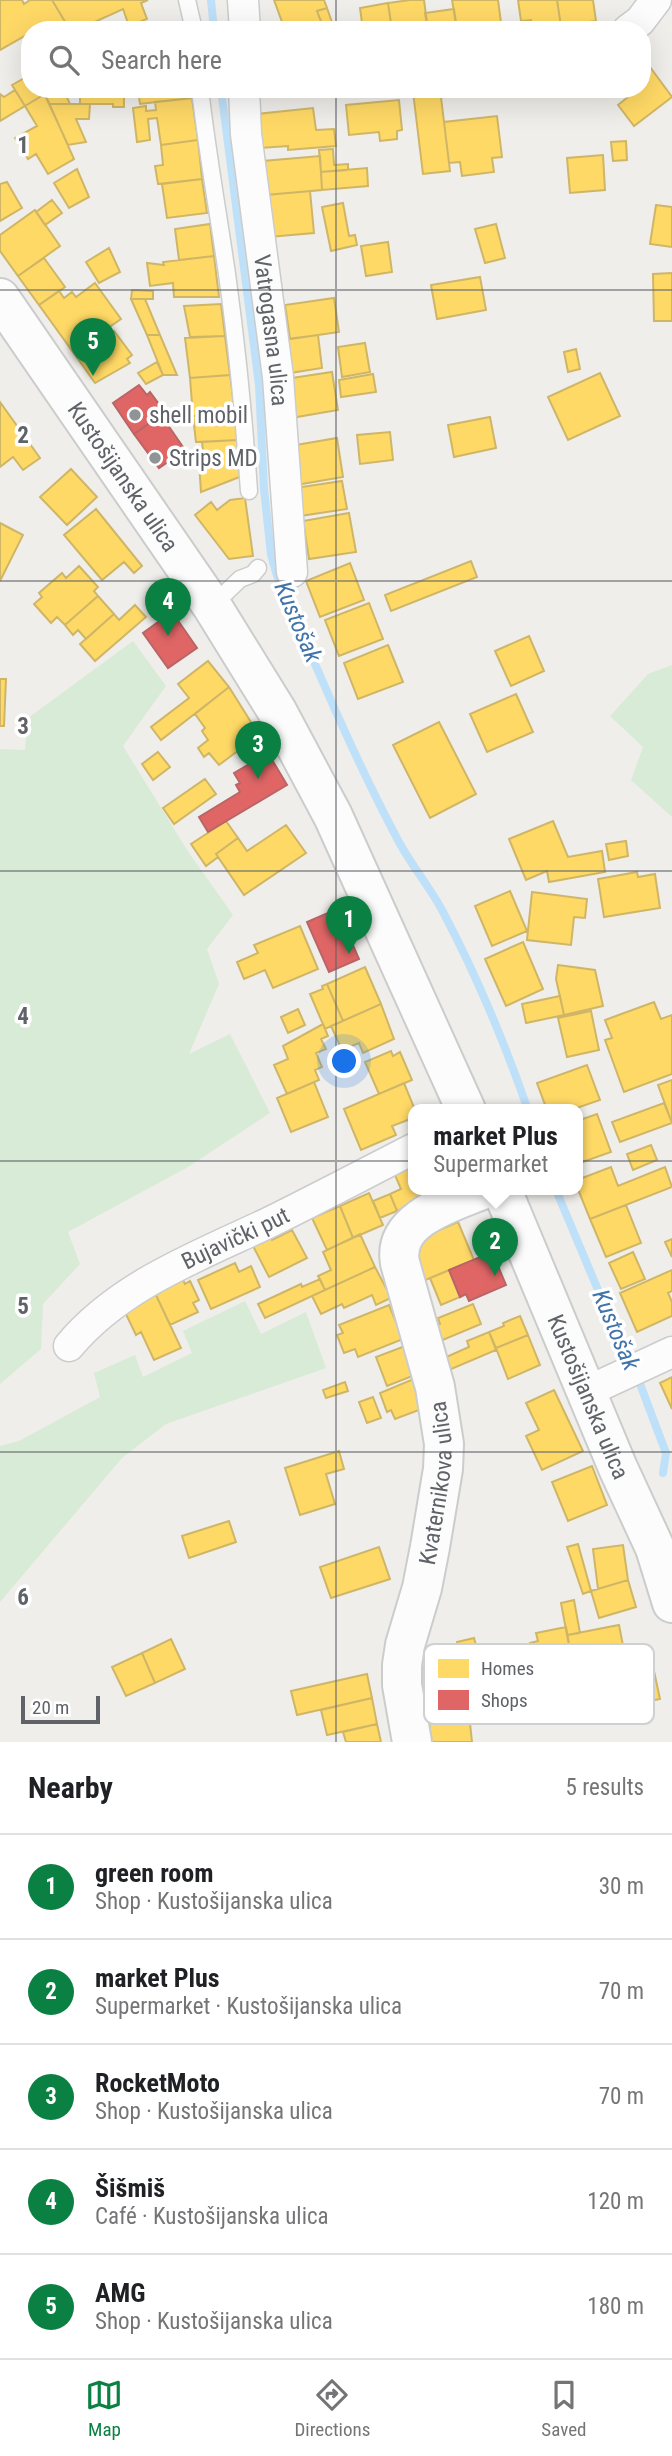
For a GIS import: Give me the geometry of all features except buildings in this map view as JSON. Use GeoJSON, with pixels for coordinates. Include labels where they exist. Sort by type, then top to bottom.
{"type":"FeatureCollection","features":[{"type":"Feature","properties":{"kind":"street"},"geometry":{"type":"LineString","coordinates":[[243,0],[244,21]]}},
{"type":"Feature","properties":{"kind":"street"},"geometry":{"type":"LineString","coordinates":[[640,21],[656,0]]}},
{"type":"Feature","properties":{"kind":"street","name":"Vatrogasna ulica"},"geometry":{"type":"LineString","coordinates":[[244,98],[246,134],[278,377],[292,572]]}},
{"type":"Feature","properties":{"kind":"street","name":"Kustošijanska ulica"},"geometry":{"type":"LineString","coordinates":[[0,298],[212,606],[277,711],[333,816],[463,1104]]}},
{"type":"Feature","properties":{"kind":"street","name":"Bujavički put"},"geometry":{"type":"LineString","coordinates":[[69,1346],[103,1311],[124,1295],[408,1152]]}},
{"type":"Feature","properties":{"kind":"street","name":"Kvaternikova ulica"},"geometry":{"type":"LineString","coordinates":[[412,1742],[405,1711],[402,1665],[430,1547],[443,1469],[444,1444],[435,1387],[402,1272],[399,1244],[407,1230],[418,1220],[471,1195]]}},
{"type":"Feature","properties":{"kind":"street","name":"Kustošijanska ulica"},"geometry":{"type":"LineString","coordinates":[[504,1195],[586,1392],[655,1548],[672,1603]]}},
{"type":"Feature","properties":{"kind":"street"},"geometry":{"type":"LineString","coordinates":[[586,1392],[663,1356]]}},
{"type":"Feature","properties":{"kind":"lane"},"geometry":{"type":"LineString","coordinates":[[187,0],[192,21]]}},
{"type":"Feature","properties":{"kind":"lane","name":"Vatrogasna ulica"},"geometry":{"type":"LineString","coordinates":[[201,98],[229,288],[244,418],[249,491]]}},
{"type":"Feature","properties":{"kind":"lane"},"geometry":{"type":"LineString","coordinates":[[212,606],[240,579],[253,574],[258,568]]}},
{"type":"Feature","properties":{"kind":"green space"},"geometry":{"type":"Polygon","coordinates":[[[133,641],[166,686],[123,746],[187,850],[233,915],[207,949],[219,984],[189,1054],[230,1034],[270,1113],[188,1167],[68,1232],[80,1264],[43,1304],[41,1349],[0,1384],[0,749],[25,750],[28,718],[133,641]]]}},
{"type":"Feature","properties":{"kind":"green space"},"geometry":{"type":"Polygon","coordinates":[[[672,665],[672,817],[631,780],[643,747],[610,716],[648,674],[672,665]]]}},
{"type":"Feature","properties":{"kind":"green space"},"geometry":{"type":"Polygon","coordinates":[[[245,1301],[261,1334],[306,1312],[326,1368],[166,1424],[122,1458],[0,1602],[0,1446],[19,1441],[100,1397],[94,1373],[135,1355],[143,1377],[192,1353],[183,1331],[245,1301]]]}},
{"type":"Feature","properties":{"kind":"waterway","name":"Kustošak"},"geometry":{"type":"LineString","coordinates":[[211,0],[213,21]]}},
{"type":"Feature","properties":{"kind":"waterway","name":"Kustošak"},"geometry":{"type":"LineString","coordinates":[[222,98],[259,385],[264,489],[271,555],[277,576],[335,711],[382,810],[404,851],[442,910],[478,983],[526,1104]]}},
{"type":"Feature","properties":{"kind":"waterway","name":"Kustošak"},"geometry":{"type":"LineString","coordinates":[[558,1195],[632,1364]]}},
{"type":"Feature","properties":{"kind":"waterway","name":"Kustošak"},"geometry":{"type":"LineString","coordinates":[[637,1376],[666,1453],[663,1473]]}},
{"type":"Feature","properties":{"kind":"place","name":"AMG"},"geometry":{"type":"Point","coordinates":[93,376]}},
{"type":"Feature","properties":{"kind":"place","name":"shell mobil"},"geometry":{"type":"Point","coordinates":[135,415]}},
{"type":"Feature","properties":{"kind":"place","name":"Strips MD"},"geometry":{"type":"Point","coordinates":[155,458]}},
{"type":"Feature","properties":{"kind":"place","name":"Šišmiš"},"geometry":{"type":"Point","coordinates":[168,636]}},
{"type":"Feature","properties":{"kind":"place","name":"RocketMoto"},"geometry":{"type":"Point","coordinates":[258,779]}},
{"type":"Feature","properties":{"kind":"place","name":"green room"},"geometry":{"type":"Point","coordinates":[349,954]}},
{"type":"Feature","properties":{"kind":"place","name":"market Plus"},"geometry":{"type":"Point","coordinates":[495,1276]}}]}
